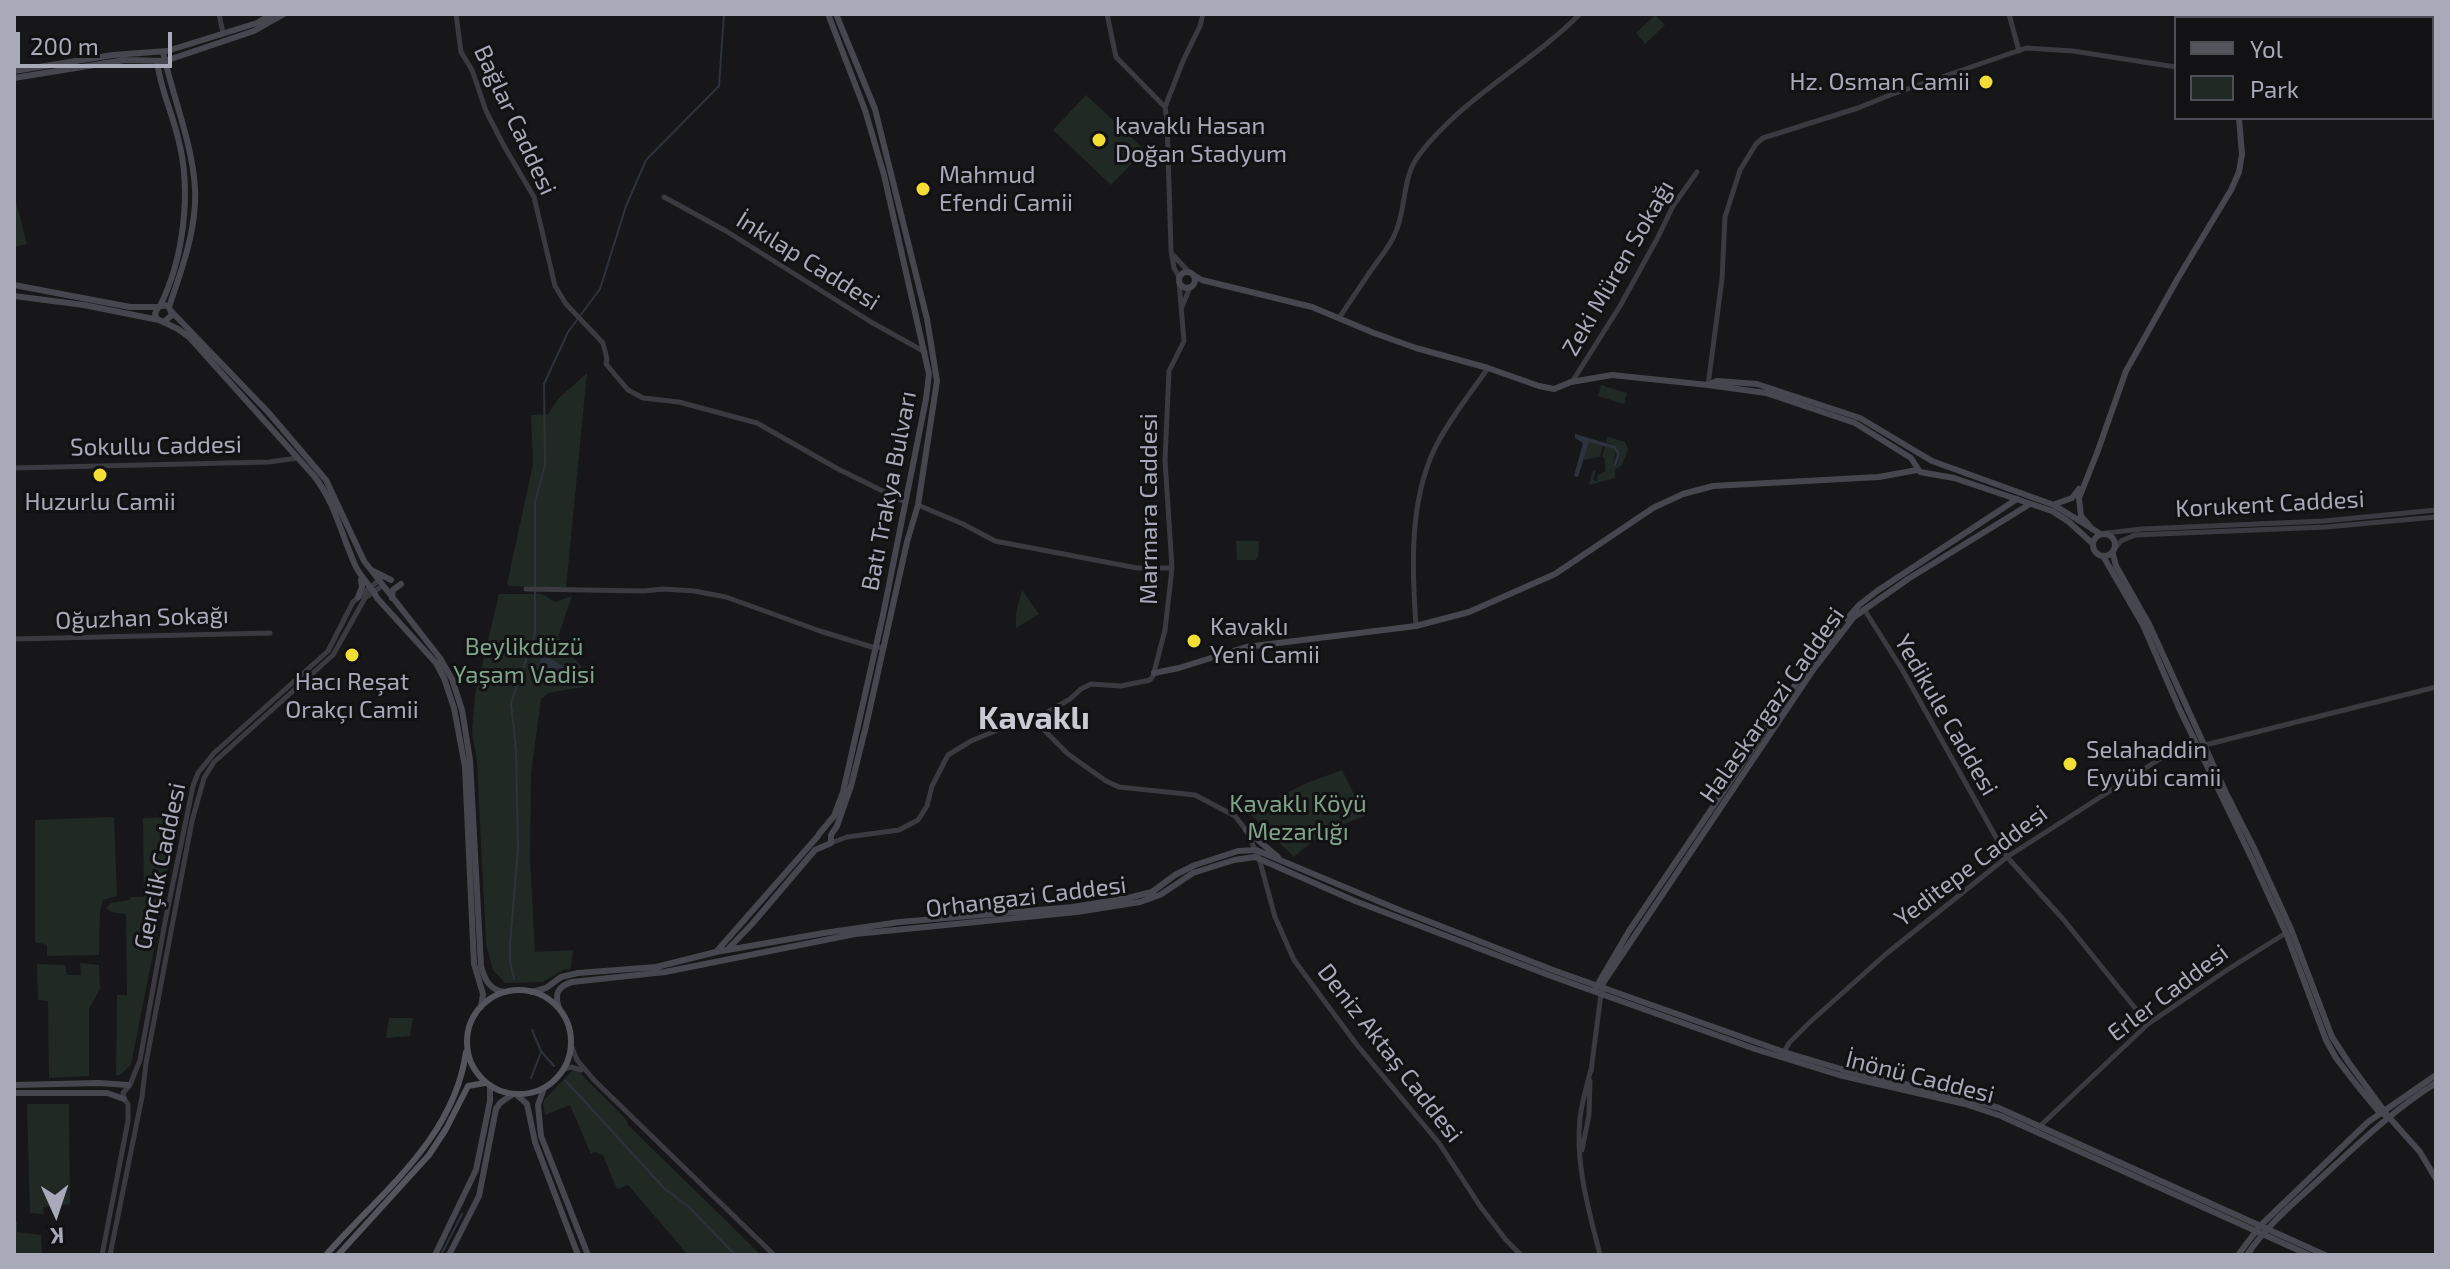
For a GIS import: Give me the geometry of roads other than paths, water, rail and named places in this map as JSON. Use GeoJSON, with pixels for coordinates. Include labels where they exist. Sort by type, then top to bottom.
{"type":"FeatureCollection","features":[{"type":"Feature","properties":{"kind":"main road"},"geometry":{"type":"LineString","coordinates":[[14,78],[125,60],[165,61],[272,14]]}},
{"type":"Feature","properties":{"kind":"main road"},"geometry":{"type":"LineString","coordinates":[[14,71],[113,55],[163,52],[263,27],[284,14]]}},
{"type":"Feature","properties":{"kind":"main road","name":"Batı Trakya Bulvarı"},"geometry":{"type":"LineString","coordinates":[[716,952],[819,835],[834,816],[843,792],[929,374],[884,175],[865,110],[828,14]]}},
{"type":"Feature","properties":{"kind":"main road","name":"Batı Trakya Bulvarı"},"geometry":{"type":"LineString","coordinates":[[718,961],[815,850],[830,840],[837,826],[851,786],[918,505],[937,381],[934,353],[875,109],[836,14]]}},
{"type":"Feature","properties":{"kind":"main road"},"geometry":{"type":"LineString","coordinates":[[14,296],[84,305],[162,321],[171,317],[170,309],[189,243],[195,205],[192,159],[163,52]]}},
{"type":"Feature","properties":{"kind":"main road"},"geometry":{"type":"LineString","coordinates":[[163,52],[157,61],[185,169],[186,197],[180,241],[166,293],[155,314],[189,337],[319,482],[361,576],[436,663],[444,678],[454,708],[465,767],[474,964],[483,994],[481,1007]]}},
{"type":"Feature","properties":{"kind":"main road"},"geometry":{"type":"LineString","coordinates":[[2099,532],[2081,516],[2078,503],[2087,476],[2126,371],[2236,180],[2242,154],[2239,120]]}},
{"type":"Feature","properties":{"kind":"main road"},"geometry":{"type":"LineString","coordinates":[[1192,280],[1182,286],[1179,280],[1192,280],[1202,280],[1312,307],[1416,348],[1554,389],[1571,382],[1612,375],[1766,393],[1855,423],[1911,458],[1917,469],[1925,472],[1930,468],[1928,458]]}},
{"type":"Feature","properties":{"kind":"main road"},"geometry":{"type":"LineString","coordinates":[[14,285],[130,307],[165,305],[268,412],[326,480],[357,549],[380,584],[445,666],[462,710],[471,777],[481,966],[489,985],[505,992]]}},
{"type":"Feature","properties":{"kind":"main road"},"geometry":{"type":"LineString","coordinates":[[1708,385],[1717,381],[1757,384],[1860,418],[1944,467],[2052,504],[2112,538],[2116,566],[2149,624],[2197,736]]}},
{"type":"Feature","properties":{"kind":"main road"},"geometry":{"type":"LineString","coordinates":[[1917,469],[1920,459],[1928,458]]}},
{"type":"Feature","properties":{"kind":"main road"},"geometry":{"type":"LineString","coordinates":[[1154,673],[1251,646],[1416,626],[1469,612],[1555,574],[1660,505],[1683,494],[1713,486],[1879,477],[1917,469],[1954,478],[2060,515],[2103,556],[2143,625],[2288,931],[2332,1037],[2385,1113],[2420,1152],[2436,1179]]}},
{"type":"Feature","properties":{"kind":"main road"},"geometry":{"type":"LineString","coordinates":[[2052,504],[2064,503],[2072,498],[2087,476]]}},
{"type":"Feature","properties":{"kind":"main road"},"geometry":{"type":"LineString","coordinates":[[905,502],[913,497],[918,505]]}},
{"type":"Feature","properties":{"kind":"main road"},"geometry":{"type":"LineString","coordinates":[[1598,990],[1640,920],[1798,681],[1859,605],[2017,499]]}},
{"type":"Feature","properties":{"kind":"main road","name":"Halaskargazi Caddesi"},"geometry":{"type":"LineString","coordinates":[[1680,862],[1813,670],[1854,617],[2030,504]]}},
{"type":"Feature","properties":{"kind":"main road"},"geometry":{"type":"LineString","coordinates":[[2092,543],[2099,532]]}},
{"type":"Feature","properties":{"kind":"main road"},"geometry":{"type":"LineString","coordinates":[[2103,556],[2114,551]]}},
{"type":"Feature","properties":{"kind":"main road"},"geometry":{"type":"LineString","coordinates":[[369,569],[391,580]]}},
{"type":"Feature","properties":{"kind":"main road"},"geometry":{"type":"LineString","coordinates":[[358,597],[362,587],[361,576]]}},
{"type":"Feature","properties":{"kind":"main road"},"geometry":{"type":"LineString","coordinates":[[392,598],[393,590],[401,584]]}},
{"type":"Feature","properties":{"kind":"main road"},"geometry":{"type":"LineString","coordinates":[[1241,851],[1248,844],[1246,830]]}},
{"type":"Feature","properties":{"kind":"main road"},"geometry":{"type":"LineString","coordinates":[[1246,830],[1284,861]]}},
{"type":"Feature","properties":{"kind":"main road"},"geometry":{"type":"LineString","coordinates":[[825,832],[830,840],[819,843],[819,835],[825,832]]}},
{"type":"Feature","properties":{"kind":"main road","name":"Orhangazi Caddesi"},"geometry":{"type":"LineString","coordinates":[[726,950],[887,924],[1073,907],[1128,898],[1152,892],[1190,868],[1241,851],[1256,850],[1284,861],[1351,895]]}},
{"type":"Feature","properties":{"kind":"main road","name":"Orhangazi Caddesi"},"geometry":{"type":"LineString","coordinates":[[718,961],[855,934],[1077,912],[1140,902],[1160,895],[1193,873],[1234,860],[1259,858],[1552,973],[1756,1046]]}},
{"type":"Feature","properties":{"kind":"main road"},"geometry":{"type":"LineString","coordinates":[[745,931],[743,942],[751,946]]}},
{"type":"Feature","properties":{"kind":"main road"},"geometry":{"type":"LineString","coordinates":[[532,992],[566,976],[656,967],[726,950]]}},
{"type":"Feature","properties":{"kind":"main road"},"geometry":{"type":"LineString","coordinates":[[559,1008],[557,993],[565,984],[665,972],[718,961],[716,952]]}},
{"type":"Feature","properties":{"kind":"main road"},"geometry":{"type":"LineString","coordinates":[[326,1255],[398,1179],[434,1135],[464,1073],[470,1024],[481,1007],[505,992],[518,990],[542,995],[559,1008],[569,1025],[571,1045],[564,1069],[544,1088],[514,1094],[501,1101],[496,1109],[479,1196],[449,1255]]}},
{"type":"Feature","properties":{"kind":"main road"},"geometry":{"type":"LineString","coordinates":[[467,1045],[475,1070],[488,1084],[514,1094],[527,1104],[535,1142],[578,1255]]}},
{"type":"Feature","properties":{"kind":"main road"},"geometry":{"type":"LineString","coordinates":[[1756,1046],[1784,1052],[1805,1062]]}},
{"type":"Feature","properties":{"kind":"main road"},"geometry":{"type":"LineString","coordinates":[[1756,1046],[1805,1062],[1999,1108],[2038,1130],[2261,1230],[2325,1255]]}},
{"type":"Feature","properties":{"kind":"main road"},"geometry":{"type":"LineString","coordinates":[[2238,1255],[2385,1113],[2436,1075]]}},
{"type":"Feature","properties":{"kind":"main road"},"geometry":{"type":"LineString","coordinates":[[2385,1113],[2436,1083]]}},
{"type":"Feature","properties":{"kind":"main road"},"geometry":{"type":"LineString","coordinates":[[338,1255],[429,1155],[468,1086],[488,1084]]}},
{"type":"Feature","properties":{"kind":"main road"},"geometry":{"type":"LineString","coordinates":[[435,1255],[476,1170],[490,1101],[488,1084]]}},
{"type":"Feature","properties":{"kind":"main road"},"geometry":{"type":"LineString","coordinates":[[14,1085],[129,1085]]}},
{"type":"Feature","properties":{"kind":"main road"},"geometry":{"type":"LineString","coordinates":[[544,1088],[538,1105],[541,1136],[588,1255]]}},
{"type":"Feature","properties":{"kind":"main road"},"geometry":{"type":"LineString","coordinates":[[14,1093],[107,1093],[126,1101]]}},
{"type":"Feature","properties":{"kind":"main road"},"geometry":{"type":"LineString","coordinates":[[2247,1255],[2261,1230]]}},
{"type":"Feature","properties":{"kind":"main road"},"geometry":{"type":"LineString","coordinates":[[2261,1230],[2309,1255]]}},
{"type":"Feature","properties":{"kind":"street"},"geometry":{"type":"LineString","coordinates":[[219,14],[224,37]]}},
{"type":"Feature","properties":{"kind":"street","name":"Bağlar Caddesi"},"geometry":{"type":"LineString","coordinates":[[456,14],[461,52],[472,70],[492,123],[534,197],[555,286],[571,309],[603,343],[606,364],[628,390],[643,398],[679,402],[757,423],[838,469],[905,502]]}},
{"type":"Feature","properties":{"kind":"street"},"geometry":{"type":"LineString","coordinates":[[1107,14],[1116,57],[1165,107],[1203,14]]}},
{"type":"Feature","properties":{"kind":"street"},"geometry":{"type":"LineString","coordinates":[[1339,318],[1394,238],[1409,174],[1416,158],[1448,120],[1559,35],[1580,14]]}},
{"type":"Feature","properties":{"kind":"street"},"geometry":{"type":"LineString","coordinates":[[2009,14],[2019,51]]}},
{"type":"Feature","properties":{"kind":"street"},"geometry":{"type":"LineString","coordinates":[[1708,385],[1722,279],[1725,217],[1740,170],[1759,141],[1785,129],[1858,108],[2034,48],[2174,67]]}},
{"type":"Feature","properties":{"kind":"street","name":"Marmara Caddesi"},"geometry":{"type":"LineString","coordinates":[[1154,673],[1166,624],[1172,568],[1165,460],[1169,371],[1184,341],[1179,280],[1174,268],[1165,107]]}},
{"type":"Feature","properties":{"kind":"street","name":"Zeki Müren Sokağı"},"geometry":{"type":"LineString","coordinates":[[1571,382],[1620,306],[1673,206],[1697,172]]}},
{"type":"Feature","properties":{"kind":"street","name":"İnkılap Caddesi"},"geometry":{"type":"LineString","coordinates":[[664,197],[726,231],[871,322],[924,352],[934,353]]}},
{"type":"Feature","properties":{"kind":"street"},"geometry":{"type":"LineString","coordinates":[[1173,254],[1192,280]]}},
{"type":"Feature","properties":{"kind":"street","name":"Marmara Caddesi"},"geometry":{"type":"LineString","coordinates":[[1182,307],[1192,280]]}},
{"type":"Feature","properties":{"kind":"street"},"geometry":{"type":"LineString","coordinates":[[1416,626],[1413,585],[1416,522],[1422,489],[1438,443],[1488,368]]}},
{"type":"Feature","properties":{"kind":"street","name":"Sokullu Caddesi"},"geometry":{"type":"LineString","coordinates":[[14,468],[269,462],[298,458]]}},
{"type":"Feature","properties":{"kind":"street"},"geometry":{"type":"LineString","coordinates":[[918,505],[995,541],[1137,568],[1172,568]]}},
{"type":"Feature","properties":{"kind":"street","name":"Korukent Caddesi"},"geometry":{"type":"LineString","coordinates":[[2099,532],[2324,521],[2436,510]]}},
{"type":"Feature","properties":{"kind":"street","name":"Korukent Caddesi"},"geometry":{"type":"LineString","coordinates":[[2114,551],[2121,541],[2135,535],[2326,527],[2436,517]]}},
{"type":"Feature","properties":{"kind":"street"},"geometry":{"type":"LineString","coordinates":[[371,589],[380,584]]}},
{"type":"Feature","properties":{"kind":"street","name":"Gençlik Caddesi"},"geometry":{"type":"LineString","coordinates":[[129,1085],[140,1060],[189,796],[198,773],[214,753],[328,651],[358,597],[371,589]]}},
{"type":"Feature","properties":{"kind":"street","name":"Gençlik Caddesi"},"geometry":{"type":"LineString","coordinates":[[142,1091],[192,821],[204,778],[214,762],[333,655],[371,589]]}},
{"type":"Feature","properties":{"kind":"street"},"geometry":{"type":"LineString","coordinates":[[526,589],[663,589],[715,595],[875,648],[884,647]]}},
{"type":"Feature","properties":{"kind":"street","name":"Yedikule Caddesi"},"geometry":{"type":"LineString","coordinates":[[1864,609],[1903,671],[2007,857],[2063,919],[2148,1024]]}},
{"type":"Feature","properties":{"kind":"street","name":"Oğuzhan Sokağı"},"geometry":{"type":"LineString","coordinates":[[14,639],[270,633]]}},
{"type":"Feature","properties":{"kind":"street"},"geometry":{"type":"LineString","coordinates":[[830,840],[899,830],[918,820],[948,755],[991,731],[1033,719],[1091,684],[1135,684],[1150,680],[1154,673]]}},
{"type":"Feature","properties":{"kind":"street"},"geometry":{"type":"LineString","coordinates":[[2202,746],[2436,687]]}},
{"type":"Feature","properties":{"kind":"street"},"geometry":{"type":"LineString","coordinates":[[1033,719],[1083,767],[1106,781],[1119,787],[1195,795],[1235,816],[1246,830]]}},
{"type":"Feature","properties":{"kind":"street","name":"Yeditepe Caddesi"},"geometry":{"type":"LineString","coordinates":[[1784,1052],[1810,1022],[1886,954],[2007,857],[2197,736]]}},
{"type":"Feature","properties":{"kind":"street","name":"Deniz Aktaş Caddesi"},"geometry":{"type":"LineString","coordinates":[[1246,830],[1259,858],[1275,917],[1294,960],[1357,1045],[1439,1143],[1480,1206],[1521,1255]]}},
{"type":"Feature","properties":{"kind":"street","name":"Erler Caddesi"},"geometry":{"type":"LineString","coordinates":[[2038,1130],[2148,1024],[2288,931]]}},
{"type":"Feature","properties":{"kind":"street"},"geometry":{"type":"LineString","coordinates":[[1598,990],[1589,1115],[1580,1163],[1582,1184],[1600,1255]]}},
{"type":"Feature","properties":{"kind":"street"},"geometry":{"type":"LineString","coordinates":[[571,1045],[577,1060],[594,1080],[774,1255]]}},
{"type":"Feature","properties":{"kind":"street"},"geometry":{"type":"LineString","coordinates":[[564,1069],[577,1067],[594,1080]]}},
{"type":"Feature","properties":{"kind":"street"},"geometry":{"type":"LineString","coordinates":[[102,1255],[128,1121],[124,1090],[129,1085],[138,1086],[142,1091],[141,1100],[110,1255]]}},
{"type":"Feature","properties":{"kind":"street"},"geometry":{"type":"LineString","coordinates":[[126,1101],[135,1104],[141,1100]]}},
{"type":"Feature","properties":{"kind":"waterway"},"geometry":{"type":"LineString","coordinates":[[514,979],[510,945],[518,849],[516,750],[511,703],[535,634],[535,502],[545,465],[544,384],[568,332],[600,289],[626,206],[646,160],[719,86],[724,14]]}},
{"type":"Feature","properties":{"kind":"waterway"},"geometry":{"type":"LineString","coordinates":[[532,1030],[541,1051],[554,1066]]}},
{"type":"Feature","properties":{"kind":"waterway"},"geometry":{"type":"LineString","coordinates":[[531,1078],[541,1052]]}},
{"type":"Feature","properties":{"kind":"waterway"},"geometry":{"type":"LineString","coordinates":[[565,1080],[665,1189],[689,1207],[735,1255]]}},
{"type":"Feature","properties":{"kind":"waterway"},"geometry":{"type":"LineString","coordinates":[[441,1255],[462,1214]]}},
{"type":"Feature","properties":{"kind":"place","name":"Hz. Osman Camii"},"geometry":{"type":"Point","coordinates":[1986,82]}},
{"type":"Feature","properties":{"kind":"place","name":"kavaklı Hasan Doğan Stadyum"},"geometry":{"type":"Point","coordinates":[1099,140]}},
{"type":"Feature","properties":{"kind":"place","name":"Mahmud Efendi Camii"},"geometry":{"type":"Point","coordinates":[923,189]}},
{"type":"Feature","properties":{"kind":"place","name":"Huzurlu Camii"},"geometry":{"type":"Point","coordinates":[100,475]}},
{"type":"Feature","properties":{"kind":"place","name":"Kavaklı Yeni Camii"},"geometry":{"type":"Point","coordinates":[1194,641]}},
{"type":"Feature","properties":{"kind":"place","name":"Hacı Reşat Orakçı Camii"},"geometry":{"type":"Point","coordinates":[352,655]}},
{"type":"Feature","properties":{"kind":"place","name":"Selahaddin Eyyübi camii"},"geometry":{"type":"Point","coordinates":[2070,764]}},
{"type":"Feature","properties":{"kind":"district","name":"Kavaklı"},"geometry":{"type":"Point","coordinates":[1034,718]}},
{"type":"Feature","properties":{"kind":"park label","name":"Beylikdüzü Yaşam Vadisi"},"geometry":{"type":"Point","coordinates":[524,661]}},
{"type":"Feature","properties":{"kind":"park label","name":"Kavaklı Köyü Mezarlığı"},"geometry":{"type":"Point","coordinates":[1298,818]}}]}
